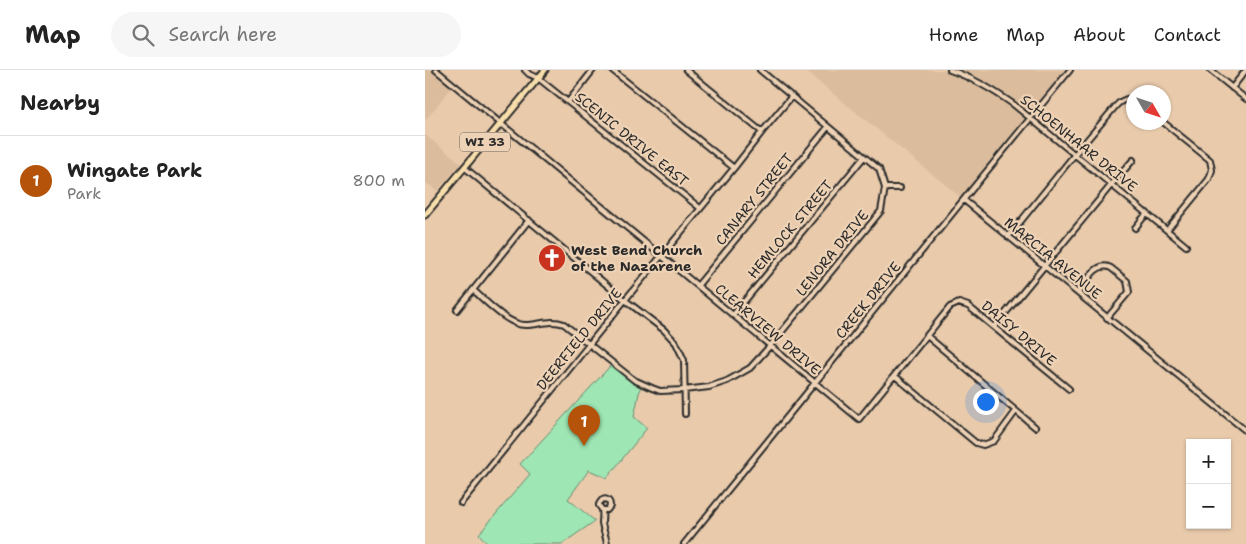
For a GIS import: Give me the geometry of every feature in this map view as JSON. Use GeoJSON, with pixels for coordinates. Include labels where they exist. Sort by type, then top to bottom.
{"type":"FeatureCollection","features":[{"type":"Feature","properties":{"kind":"main road","name":"WI 33"},"geometry":{"type":"LineString","coordinates":[[425,215],[545,70]]}},
{"type":"Feature","properties":{"kind":"street","name":"CLEARVIEW DRIVE"},"geometry":{"type":"LineString","coordinates":[[436,70],[859,419],[895,376]]}},
{"type":"Feature","properties":{"kind":"street","name":"SCENIC DRIVE EAST"},"geometry":{"type":"LineString","coordinates":[[525,70],[539,78],[700,208]]}},
{"type":"Feature","properties":{"kind":"street"},"geometry":{"type":"LineString","coordinates":[[568,102],[593,70]]}},
{"type":"Feature","properties":{"kind":"street"},"geometry":{"type":"LineString","coordinates":[[612,70],[734,168]]}},
{"type":"Feature","properties":{"kind":"street"},"geometry":{"type":"LineString","coordinates":[[686,70],[761,132]]}},
{"type":"Feature","properties":{"kind":"street"},"geometry":{"type":"LineString","coordinates":[[760,70],[879,169],[885,188],[900,188]]}},
{"type":"Feature","properties":{"kind":"street","name":"SCHOENHAAR DRIVE"},"geometry":{"type":"LineString","coordinates":[[950,70],[994,91],[1013,104],[1186,246]]}},
{"type":"Feature","properties":{"kind":"street","name":"CREEK DRIVE"},"geometry":{"type":"LineString","coordinates":[[684,544],[1069,70]]}},
{"type":"Feature","properties":{"kind":"street"},"geometry":{"type":"LineString","coordinates":[[1210,70],[1246,99]]}},
{"type":"Feature","properties":{"kind":"street"},"geometry":{"type":"LineString","coordinates":[[1232,88],[1246,70]]}},
{"type":"Feature","properties":{"kind":"street","name":"DEERFIELD DRIVE"},"geometry":{"type":"LineString","coordinates":[[461,503],[792,96]]}},
{"type":"Feature","properties":{"kind":"street"},"geometry":{"type":"LineString","coordinates":[[1009,236],[1120,101],[1126,99]]}},
{"type":"Feature","properties":{"kind":"street","name":"CANARY STREET"},"geometry":{"type":"LineString","coordinates":[[698,285],[828,127]]}},
{"type":"Feature","properties":{"kind":"street"},"geometry":{"type":"LineString","coordinates":[[1167,230],[1209,179],[1212,170],[1210,160],[1171,128]]}},
{"type":"Feature","properties":{"kind":"street","name":"HEMLOCK STREET"},"geometry":{"type":"LineString","coordinates":[[733,315],[864,157]]}},
{"type":"Feature","properties":{"kind":"street"},"geometry":{"type":"LineString","coordinates":[[994,327],[1133,160]]}},
{"type":"Feature","properties":{"kind":"street"},"geometry":{"type":"LineString","coordinates":[[464,168],[664,330],[676,343],[683,360],[685,414]]}},
{"type":"Feature","properties":{"kind":"street","name":"LENORA DRIVE"},"geometry":{"type":"LineString","coordinates":[[473,290],[509,320],[523,325],[558,322],[564,324],[641,384],[660,391],[709,386],[727,381],[750,368],[770,346],[881,211],[885,188]]}},
{"type":"Feature","properties":{"kind":"street","name":"MARCIA AVENUE"},"geometry":{"type":"LineString","coordinates":[[963,200],[1246,431]]}},
{"type":"Feature","properties":{"kind":"street"},"geometry":{"type":"LineString","coordinates":[[1135,228],[1147,213]]}},
{"type":"Feature","properties":{"kind":"street"},"geometry":{"type":"LineString","coordinates":[[457,310],[529,220]]}},
{"type":"Feature","properties":{"kind":"street"},"geometry":{"type":"LineString","coordinates":[[1078,293],[1096,269],[1102,266],[1109,267],[1127,281],[1129,292],[1107,318]]}},
{"type":"Feature","properties":{"kind":"street","name":"DAISY DRIVE"},"geometry":{"type":"LineString","coordinates":[[927,336],[950,307],[959,303],[968,306],[1069,389]]}},
{"type":"Feature","properties":{"kind":"street"},"geometry":{"type":"LineString","coordinates":[[1016,411],[994,441],[983,445],[976,443],[895,376],[927,336],[1035,427]]}},
{"type":"Feature","properties":{"kind":"street"},"geometry":{"type":"LineString","coordinates":[[602,510],[602,524],[607,537],[607,544]]}},
{"type":"Feature","properties":{"kind":"shaded area"},"geometry":{"type":"Polygon","coordinates":[[[425,70],[431,70],[452,87],[425,121],[425,70]]]}},
{"type":"Feature","properties":{"kind":"shaded area"},"geometry":{"type":"Polygon","coordinates":[[[804,70],[1069,70],[964,200],[804,70]]]}},
{"type":"Feature","properties":{"kind":"shaded area"},"geometry":{"type":"Polygon","coordinates":[[[425,135],[461,163],[437,191],[425,182],[425,135]]]}},
{"type":"Feature","properties":{"kind":"green space"},"geometry":{"type":"Polygon","coordinates":[[[613,363],[641,384],[634,417],[647,428],[607,478],[589,470],[568,499],[595,521],[562,544],[488,544],[479,534],[530,474],[520,464],[613,363]]]}},
{"type":"Feature","properties":{"kind":"place","name":"West Bend Church of the Nazarene"},"geometry":{"type":"Point","coordinates":[552,258]}},
{"type":"Feature","properties":{"kind":"place","name":"Wingate Park"},"geometry":{"type":"Point","coordinates":[584,446]}}]}
